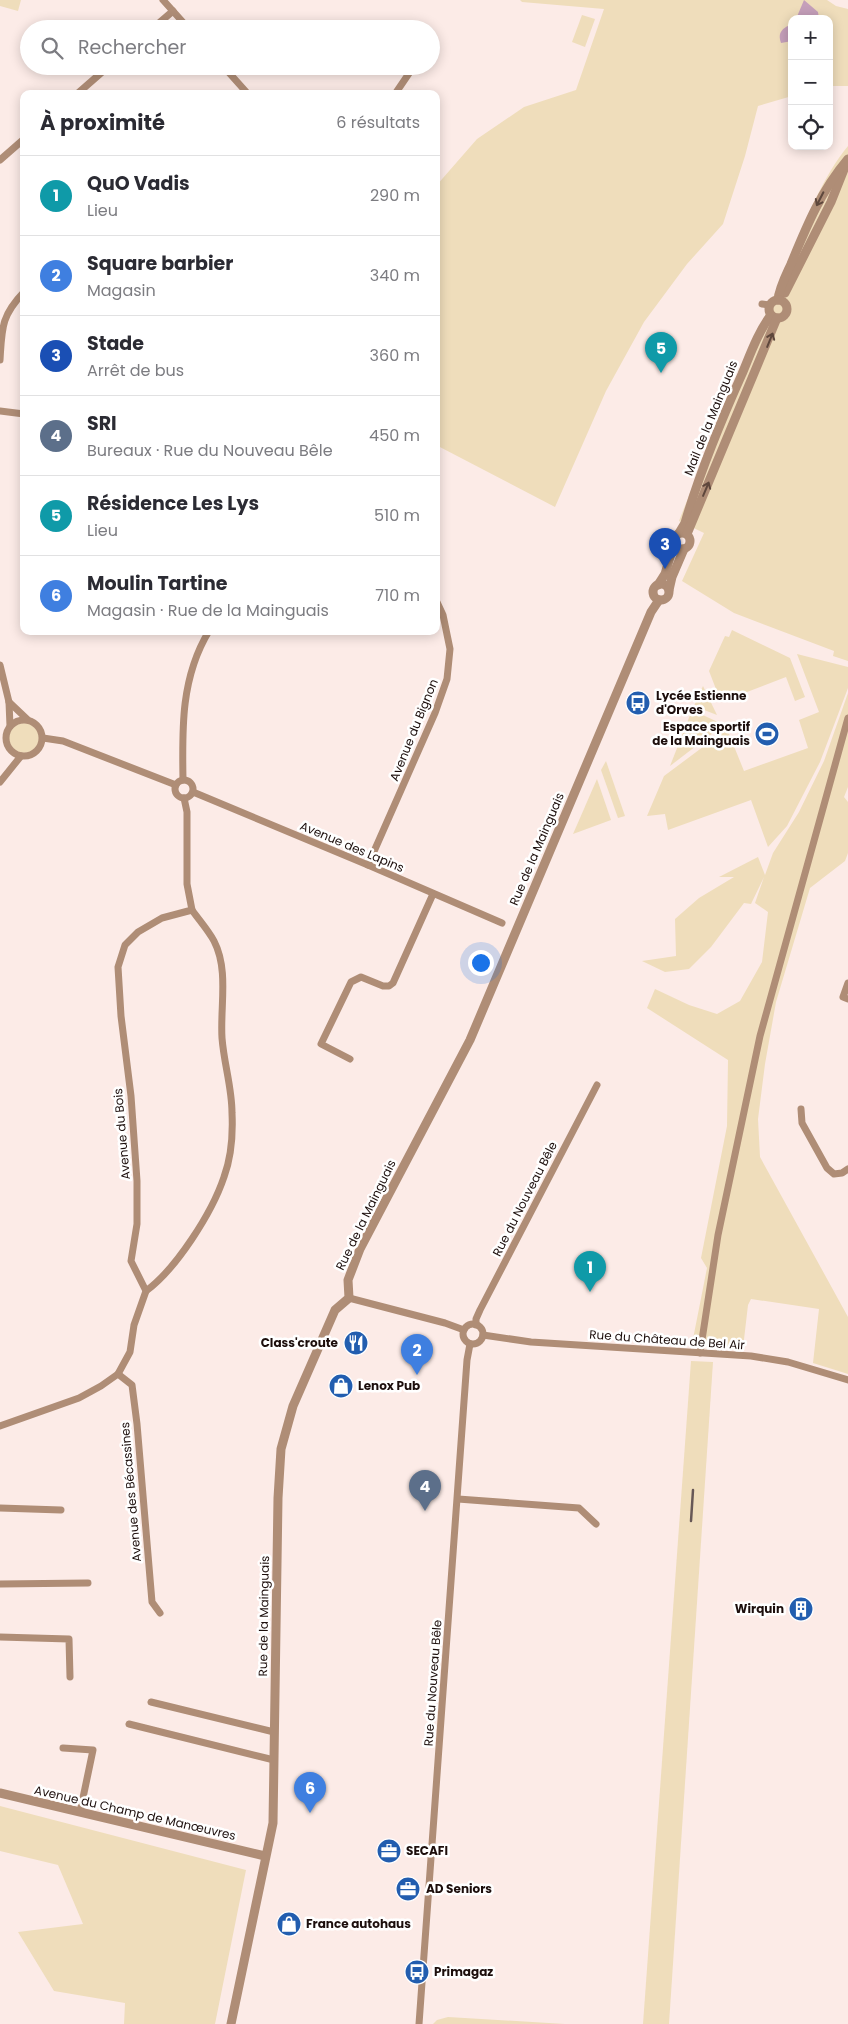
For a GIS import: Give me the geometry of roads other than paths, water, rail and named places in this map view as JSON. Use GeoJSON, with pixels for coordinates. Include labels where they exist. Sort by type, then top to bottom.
{"type":"FeatureCollection","features":[{"type":"Feature","properties":{"kind":"street"},"geometry":{"type":"LineString","coordinates":[[163,0],[181,20]]}},
{"type":"Feature","properties":{"kind":"street"},"geometry":{"type":"LineString","coordinates":[[162,20],[173,11]]}},
{"type":"Feature","properties":{"kind":"street"},"geometry":{"type":"LineString","coordinates":[[82,90],[99,75]]}},
{"type":"Feature","properties":{"kind":"street"},"geometry":{"type":"LineString","coordinates":[[231,75],[244,90]]}},
{"type":"Feature","properties":{"kind":"street"},"geometry":{"type":"LineString","coordinates":[[398,90],[408,75]]}},
{"type":"Feature","properties":{"kind":"street"},"geometry":{"type":"LineString","coordinates":[[0,160],[20,142]]}},
{"type":"Feature","properties":{"kind":"street"},"geometry":{"type":"LineString","coordinates":[[780,300],[782,285],[819,201],[832,178],[848,160]]}},
{"type":"Feature","properties":{"kind":"street"},"geometry":{"type":"LineString","coordinates":[[0,360],[2,326],[10,306],[20,296]]}},
{"type":"Feature","properties":{"kind":"street"},"geometry":{"type":"LineString","coordinates":[[780,300],[786,305],[786,311],[783,316],[774,317],[766,304],[780,300]]}},
{"type":"Feature","properties":{"kind":"street","name":"Mail de la Mainguais"},"geometry":{"type":"LineString","coordinates":[[683,533],[774,317]]}},
{"type":"Feature","properties":{"kind":"street"},"geometry":{"type":"LineString","coordinates":[[0,412],[20,414]]}},
{"type":"Feature","properties":{"kind":"street"},"geometry":{"type":"LineString","coordinates":[[683,533],[690,542],[684,549],[672,577],[667,598],[659,600],[653,592],[665,574],[674,544],[674,536],[683,533]]}},
{"type":"Feature","properties":{"kind":"street"},"geometry":{"type":"LineString","coordinates":[[674,544],[678,548],[684,549]]}},
{"type":"Feature","properties":{"kind":"street"},"geometry":{"type":"LineString","coordinates":[[658,585],[666,586],[669,590]]}},
{"type":"Feature","properties":{"kind":"street","name":"Rue de la Mainguais"},"geometry":{"type":"LineString","coordinates":[[231,2024],[256,1913],[265,1856],[273,1823],[280,1449],[293,1406],[335,1310],[349,1298],[348,1280],[360,1249],[470,1040],[651,612],[659,600]]}},
{"type":"Feature","properties":{"kind":"street","name":"Avenue du Bignon"},"geometry":{"type":"LineString","coordinates":[[368,865],[435,713],[447,679],[450,649],[440,609]]}},
{"type":"Feature","properties":{"kind":"street"},"geometry":{"type":"LineString","coordinates":[[183,780],[183,711],[195,661],[208,635]]}},
{"type":"Feature","properties":{"kind":"street"},"geometry":{"type":"LineString","coordinates":[[0,665],[9,702],[10,726],[6,736],[8,747],[21,756],[28,756],[38,750],[43,738],[39,726],[28,720],[9,702]]}},
{"type":"Feature","properties":{"kind":"street"},"geometry":{"type":"LineString","coordinates":[[700,1352],[718,1235],[760,1036],[848,718]]}},
{"type":"Feature","properties":{"kind":"street"},"geometry":{"type":"LineString","coordinates":[[10,726],[18,720],[28,720]]}},
{"type":"Feature","properties":{"kind":"street"},"geometry":{"type":"LineString","coordinates":[[43,738],[63,740],[176,785]]}},
{"type":"Feature","properties":{"kind":"street"},"geometry":{"type":"LineString","coordinates":[[0,782],[21,756]]}},
{"type":"Feature","properties":{"kind":"street"},"geometry":{"type":"LineString","coordinates":[[176,785],[183,780]]}},
{"type":"Feature","properties":{"kind":"street"},"geometry":{"type":"LineString","coordinates":[[183,780],[191,784],[192,792],[184,798]]}},
{"type":"Feature","properties":{"kind":"street"},"geometry":{"type":"LineString","coordinates":[[176,785],[176,794],[184,798]]}},
{"type":"Feature","properties":{"kind":"street","name":"Avenue des Lapins"},"geometry":{"type":"LineString","coordinates":[[192,792],[502,923]]}},
{"type":"Feature","properties":{"kind":"street"},"geometry":{"type":"LineString","coordinates":[[0,1426],[79,1398],[118,1374],[130,1352],[134,1325],[146,1291],[154,1285],[176,1260],[206,1216],[225,1176],[230,1153],[232,1113],[222,1037],[222,964],[214,942],[192,910],[187,884],[186,812],[184,798]]}},
{"type":"Feature","properties":{"kind":"street"},"geometry":{"type":"LineString","coordinates":[[350,1059],[321,1044],[351,982],[361,977],[382,986],[389,986],[393,983],[433,894]]}},
{"type":"Feature","properties":{"kind":"street","name":"Avenue du Bois"},"geometry":{"type":"LineString","coordinates":[[146,1291],[131,1261],[137,1224],[138,1180],[131,1096],[120,1008],[118,967],[126,945],[138,932],[162,918],[192,910]]}},
{"type":"Feature","properties":{"kind":"street"},"geometry":{"type":"LineString","coordinates":[[848,983],[843,997],[848,999]]}},
{"type":"Feature","properties":{"kind":"street","name":"Rue du Nouveau Bêle"},"geometry":{"type":"LineString","coordinates":[[476,1325],[476,1319],[480,1310],[597,1085]]}},
{"type":"Feature","properties":{"kind":"street"},"geometry":{"type":"LineString","coordinates":[[801,1108],[802,1123],[827,1168],[834,1174],[842,1173],[848,1169]]}},
{"type":"Feature","properties":{"kind":"street"},"geometry":{"type":"LineString","coordinates":[[349,1298],[445,1323],[464,1330]]}},
{"type":"Feature","properties":{"kind":"street"},"geometry":{"type":"LineString","coordinates":[[470,1324],[476,1325],[481,1329],[483,1335],[477,1343],[470,1344],[464,1338],[464,1330],[470,1324]]}},
{"type":"Feature","properties":{"kind":"street","name":"Rue du Château de Bel Air"},"geometry":{"type":"LineString","coordinates":[[483,1335],[532,1342],[767,1358],[848,1380]]}},
{"type":"Feature","properties":{"kind":"street","name":"Rue du Nouveau Bêle"},"geometry":{"type":"LineString","coordinates":[[419,2024],[467,1360],[470,1344]]}},
{"type":"Feature","properties":{"kind":"street","name":"Avenue des Bécassines"},"geometry":{"type":"LineString","coordinates":[[118,1374],[132,1385],[152,1602],[160,1613]]}},
{"type":"Feature","properties":{"kind":"street"},"geometry":{"type":"LineString","coordinates":[[458,1499],[579,1508],[596,1524]]}},
{"type":"Feature","properties":{"kind":"street"},"geometry":{"type":"LineString","coordinates":[[0,1508],[61,1510]]}},
{"type":"Feature","properties":{"kind":"street"},"geometry":{"type":"LineString","coordinates":[[0,1584],[88,1583]]}},
{"type":"Feature","properties":{"kind":"street"},"geometry":{"type":"LineString","coordinates":[[0,1637],[69,1639],[70,1677]]}},
{"type":"Feature","properties":{"kind":"street"},"geometry":{"type":"LineString","coordinates":[[151,1702],[274,1732]]}},
{"type":"Feature","properties":{"kind":"street"},"geometry":{"type":"LineString","coordinates":[[129,1724],[274,1760]]}},
{"type":"Feature","properties":{"kind":"street"},"geometry":{"type":"LineString","coordinates":[[63,1748],[93,1750],[80,1812]]}},
{"type":"Feature","properties":{"kind":"street","name":"Avenue du Champ de Manœuvres"},"geometry":{"type":"LineString","coordinates":[[0,1793],[265,1856]]}},
{"type":"Feature","properties":{"kind":"railway"},"geometry":{"type":"LineString","coordinates":[[691,1521],[693,1490]]}},
{"type":"Feature","properties":{"kind":"place","name":"Résidence Les Lys"},"geometry":{"type":"Point","coordinates":[661,373]}},
{"type":"Feature","properties":{"kind":"place","name":"Stade"},"geometry":{"type":"Point","coordinates":[665,569]}},
{"type":"Feature","properties":{"kind":"place","name":"Lycée Estienne d'Orves"},"geometry":{"type":"Point","coordinates":[638,703]}},
{"type":"Feature","properties":{"kind":"place","name":"Espace sportif de la Mainguais"},"geometry":{"type":"Point","coordinates":[767,734]}},
{"type":"Feature","properties":{"kind":"place","name":"QuO Vadis"},"geometry":{"type":"Point","coordinates":[590,1292]}},
{"type":"Feature","properties":{"kind":"place","name":"Class'croute"},"geometry":{"type":"Point","coordinates":[356,1343]}},
{"type":"Feature","properties":{"kind":"place","name":"Square barbier"},"geometry":{"type":"Point","coordinates":[417,1375]}},
{"type":"Feature","properties":{"kind":"place","name":"Lenox Pub"},"geometry":{"type":"Point","coordinates":[341,1386]}},
{"type":"Feature","properties":{"kind":"place","name":"SRI"},"geometry":{"type":"Point","coordinates":[425,1511]}},
{"type":"Feature","properties":{"kind":"place","name":"Wirquin"},"geometry":{"type":"Point","coordinates":[801,1609]}},
{"type":"Feature","properties":{"kind":"place","name":"Moulin Tartine"},"geometry":{"type":"Point","coordinates":[310,1813]}},
{"type":"Feature","properties":{"kind":"place","name":"SECAFI"},"geometry":{"type":"Point","coordinates":[389,1851]}},
{"type":"Feature","properties":{"kind":"place","name":"AD Seniors"},"geometry":{"type":"Point","coordinates":[408,1889]}},
{"type":"Feature","properties":{"kind":"place","name":"France autohaus"},"geometry":{"type":"Point","coordinates":[289,1924]}},
{"type":"Feature","properties":{"kind":"place","name":"Primagaz"},"geometry":{"type":"Point","coordinates":[417,1972]}}]}
